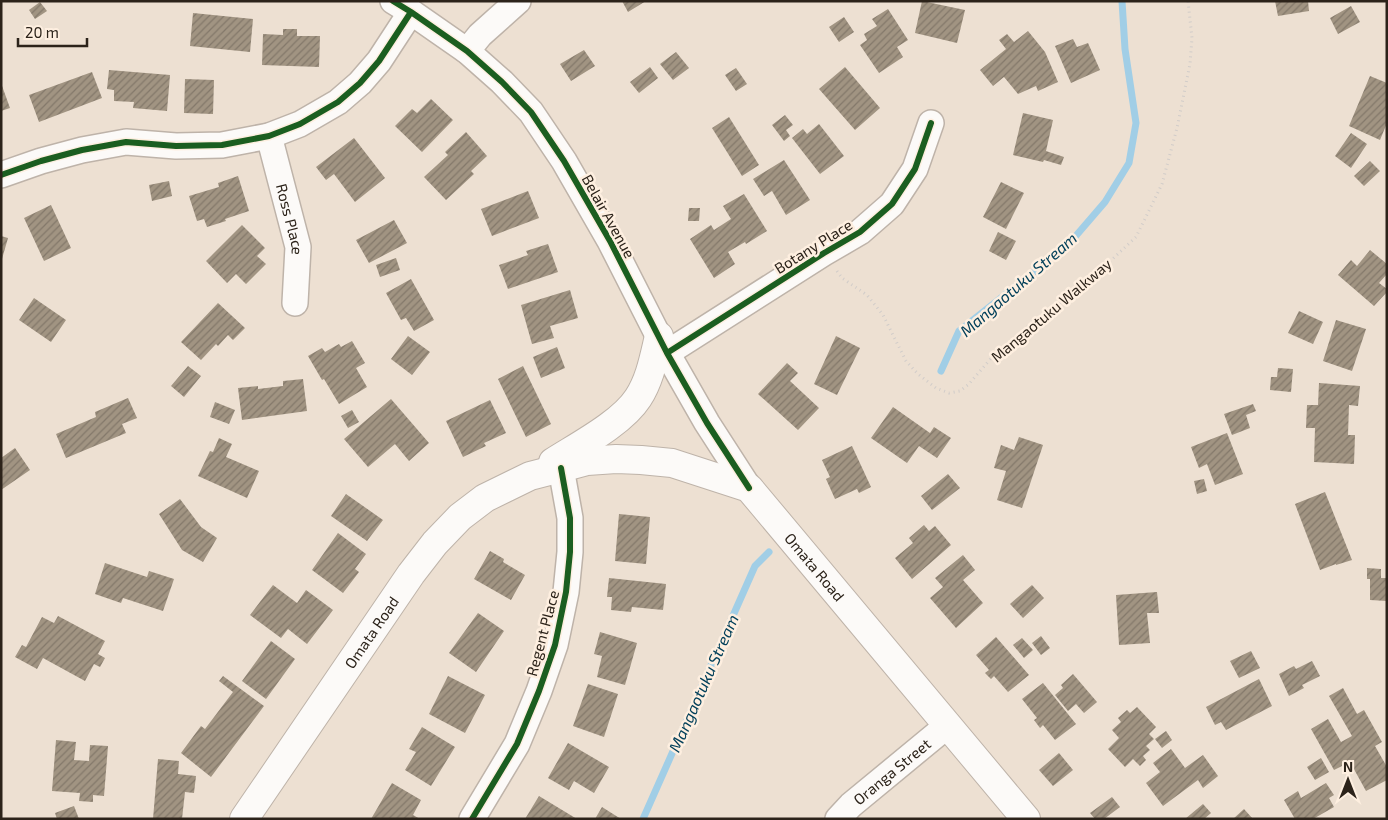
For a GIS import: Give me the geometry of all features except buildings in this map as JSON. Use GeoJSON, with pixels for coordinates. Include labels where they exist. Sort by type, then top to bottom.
{"type":"FeatureCollection","features":[{"type":"Feature","properties":{"kind":"main road","name":"Omata Road"},"geometry":{"type":"LineString","coordinates":[[244,819],[411,574],[435,543],[460,517],[485,498],[530,476],[604,430],[621,417],[638,398],[652,364],[663,345]]}},
{"type":"Feature","properties":{"kind":"main road","name":"Omata Road"},"geometry":{"type":"LineString","coordinates":[[530,476],[587,462],[616,459],[672,463],[750,488],[1026,819]]}},
{"type":"Feature","properties":{"kind":"street"},"geometry":{"type":"LineString","coordinates":[[467,51],[480,35],[518,1]]}},
{"type":"Feature","properties":{"kind":"street"},"geometry":{"type":"LineString","coordinates":[[1,175],[41,161],[82,150],[126,142],[176,146],[222,145],[269,136],[300,124],[338,102],[360,83],[380,61],[402,7]]}},
{"type":"Feature","properties":{"kind":"street","name":"Belair Avenue"},"geometry":{"type":"LineString","coordinates":[[402,7],[467,51],[502,82],[531,112],[564,161],[610,241],[663,345],[707,424],[750,488]]}},
{"type":"Feature","properties":{"kind":"street","name":"Botany Place"},"geometry":{"type":"LineString","coordinates":[[663,345],[860,232],[892,204],[914,169],[931,123]]}},
{"type":"Feature","properties":{"kind":"street","name":"Ross Place"},"geometry":{"type":"LineString","coordinates":[[269,136],[298,247],[294,303]]}},
{"type":"Feature","properties":{"kind":"street","name":"Regent Place"},"geometry":{"type":"LineString","coordinates":[[472,819],[517,744],[540,691],[555,645],[566,592],[570,552],[570,518],[561,468]]}},
{"type":"Feature","properties":{"kind":"street","name":"Oranga Street"},"geometry":{"type":"LineString","coordinates":[[838,819],[851,805],[948,726]]}},
{"type":"Feature","properties":{"kind":"waterway","name":"Mangaotuku Stream"},"geometry":{"type":"LineString","coordinates":[[941,371],[959,331],[1068,245],[1105,202],[1129,163],[1136,123],[1125,49],[1122,1]]}},
{"type":"Feature","properties":{"kind":"waterway","name":"Mangaotuku Stream"},"geometry":{"type":"LineString","coordinates":[[643,819],[755,566],[769,552]]}},
{"type":"Feature","properties":{"kind":"cycle path"},"geometry":{"type":"LineString","coordinates":[[393,1],[467,51],[502,82],[531,112],[564,161],[610,241],[667,353],[707,423],[749,488]]}},
{"type":"Feature","properties":{"kind":"cycle path"},"geometry":{"type":"LineString","coordinates":[[1,175],[41,161],[82,150],[126,142],[176,146],[222,145],[269,136],[300,124],[338,102],[360,83],[379,61],[411,12]]}},
{"type":"Feature","properties":{"kind":"cycle path"},"geometry":{"type":"LineString","coordinates":[[667,353],[860,232],[892,204],[915,169],[931,123]]}},
{"type":"Feature","properties":{"kind":"cycle path"},"geometry":{"type":"LineString","coordinates":[[472,819],[517,744],[539,691],[555,645],[566,592],[570,552],[570,518],[561,468]]}}]}
